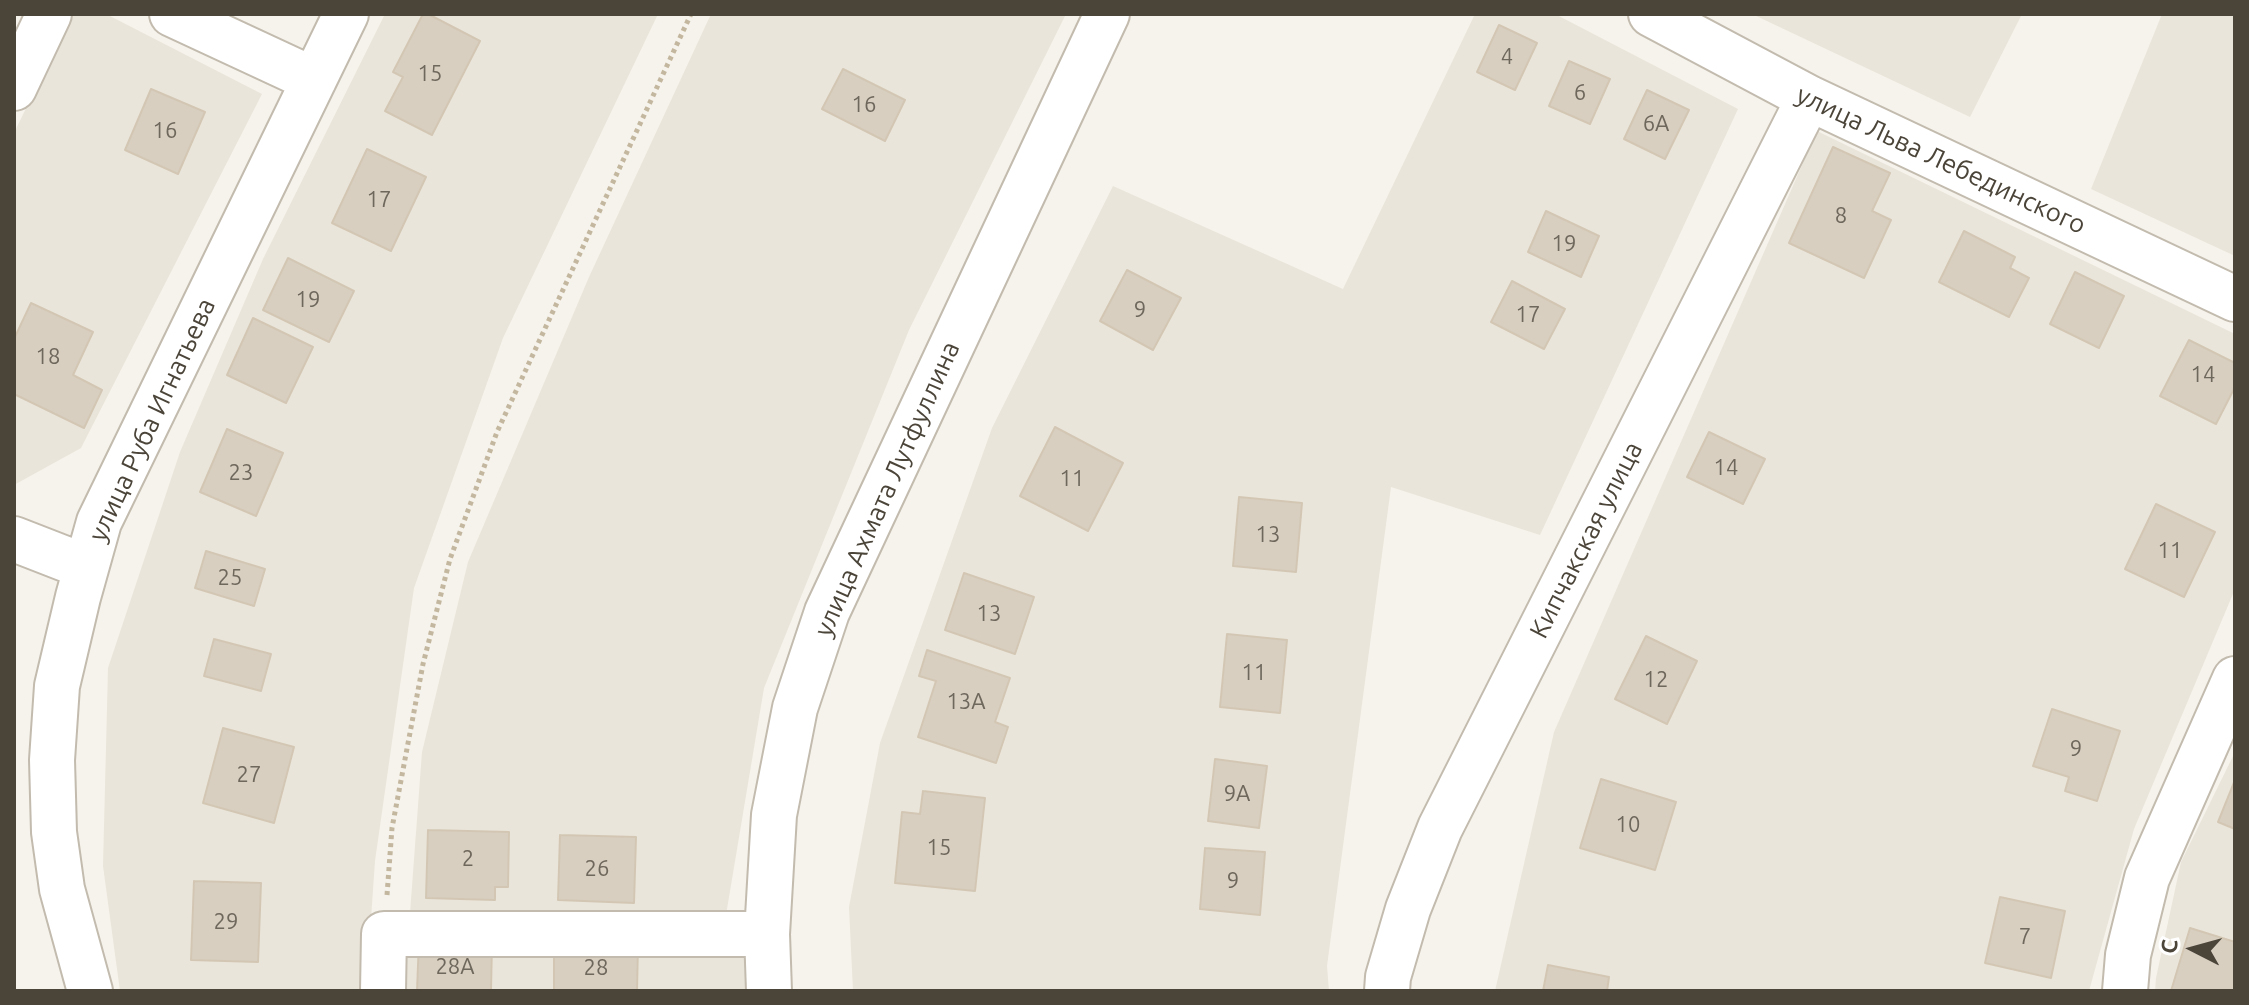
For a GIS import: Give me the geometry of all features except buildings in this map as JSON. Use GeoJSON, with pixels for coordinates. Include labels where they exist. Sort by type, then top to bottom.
{"type":"FeatureCollection","features":[{"type":"Feature","properties":{"kind":"street"},"geometry":{"type":"LineString","coordinates":[[14,88],[49,14]]}},
{"type":"Feature","properties":{"kind":"street"},"geometry":{"type":"LineString","coordinates":[[172,14],[314,80]]}},
{"type":"Feature","properties":{"kind":"street","name":"улица Руба Игнатьева"},"geometry":{"type":"LineString","coordinates":[[90,991],[62,889],[54,832],[52,760],[57,686],[86,567],[99,522],[346,14]]}},
{"type":"Feature","properties":{"kind":"street","name":"улица Ахмата Лутфуллина"},"geometry":{"type":"LineString","coordinates":[[769,991],[767,934],[774,815],[795,708],[827,612],[1107,14]]}},
{"type":"Feature","properties":{"kind":"street","name":"улица Льва Лебединского"},"geometry":{"type":"LineString","coordinates":[[1651,14],[1809,98],[2235,299]]}},
{"type":"Feature","properties":{"kind":"street","name":"Кипчакская улица"},"geometry":{"type":"LineString","coordinates":[[1387,991],[1388,977],[1408,909],[1440,828],[1809,98]]}},
{"type":"Feature","properties":{"kind":"street"},"geometry":{"type":"LineString","coordinates":[[14,539],[86,567]]}},
{"type":"Feature","properties":{"kind":"street"},"geometry":{"type":"LineString","coordinates":[[2125,991],[2128,955],[2147,878],[2235,679]]}},
{"type":"Feature","properties":{"kind":"street"},"geometry":{"type":"LineString","coordinates":[[383,991],[384,934],[767,934]]}},
{"type":"Feature","properties":{"kind":"path"},"geometry":{"type":"LineString","coordinates":[[384,934],[392,828],[423,664],[450,559],[497,432],[691,14]]}},
{"type":"Feature","properties":{"kind":"shaded area"},"geometry":{"type":"Polygon","coordinates":[[[72,14],[106,14],[262,94],[81,448],[14,485],[14,133],[72,14]]]}},
{"type":"Feature","properties":{"kind":"shaded area"},"geometry":{"type":"Polygon","coordinates":[[[385,14],[658,14],[503,338],[414,588],[375,861],[366,991],[120,991],[103,866],[108,668],[180,452],[263,259],[385,14]]]}},
{"type":"Feature","properties":{"kind":"shaded area"},"geometry":{"type":"Polygon","coordinates":[[[711,14],[1066,14],[909,330],[764,688],[726,915],[410,913],[422,752],[468,562],[589,277],[711,14]]]}},
{"type":"Feature","properties":{"kind":"shaded area"},"geometry":{"type":"Polygon","coordinates":[[[1475,14],[1555,14],[1738,109],[1540,535],[1391,487],[1327,966],[1329,991],[853,991],[849,907],[880,743],[992,428],[1113,186],[1343,289],[1475,14]]]}},
{"type":"Feature","properties":{"kind":"shaded area"},"geometry":{"type":"Polygon","coordinates":[[[1752,14],[2022,14],[1970,117],[1752,14]]]}},
{"type":"Feature","properties":{"kind":"shaded area"},"geometry":{"type":"Polygon","coordinates":[[[2162,14],[2235,14],[2235,256],[2091,189],[2162,14]]]}},
{"type":"Feature","properties":{"kind":"shaded area"},"geometry":{"type":"Polygon","coordinates":[[[1817,131],[2235,334],[2235,589],[2134,829],[2089,991],[1495,991],[1554,732],[1817,131]]]}},
{"type":"Feature","properties":{"kind":"shaded area"},"geometry":{"type":"Polygon","coordinates":[[[2235,752],[2235,991],[2155,991],[2181,862],[2235,752]]]}},
{"type":"Feature","properties":{"kind":"shaded area"},"geometry":{"type":"Polygon","coordinates":[[[393,942],[745,944],[747,991],[395,991],[393,942]]]}}]}
